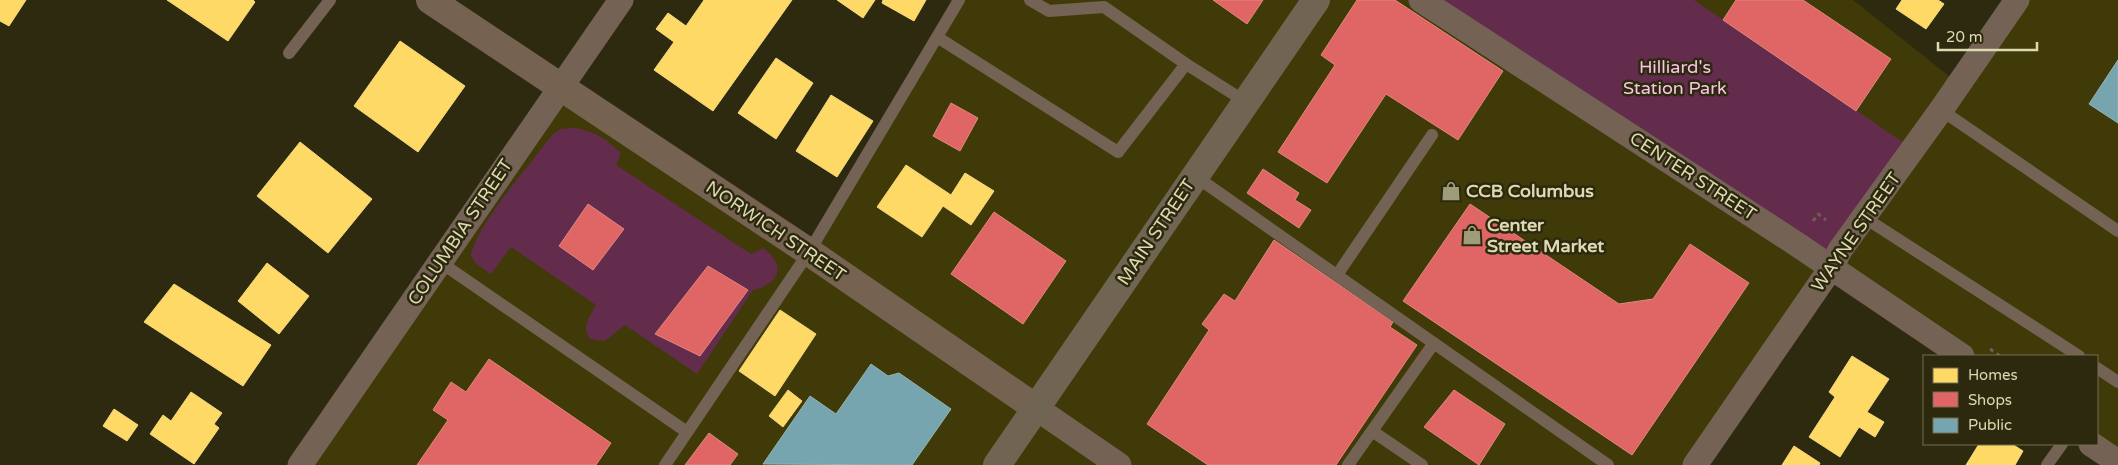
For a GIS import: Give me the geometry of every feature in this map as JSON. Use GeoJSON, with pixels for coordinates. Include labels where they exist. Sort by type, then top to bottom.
{"type":"FeatureCollection","features":[{"type":"Feature","properties":{"kind":"main road","name":"NORWICH STREET"},"geometry":{"type":"LineString","coordinates":[[430,0],[809,252],[1036,408]]}},
{"type":"Feature","properties":{"kind":"main road","name":"MAIN STREET"},"geometry":{"type":"LineString","coordinates":[[997,465],[1316,0]]}},
{"type":"Feature","properties":{"kind":"street","name":"COLUMBIA STREET"},"geometry":{"type":"LineString","coordinates":[[300,465],[621,0]]}},
{"type":"Feature","properties":{"kind":"street","name":"CENTER STREET"},"geometry":{"type":"LineString","coordinates":[[1421,0],[1961,355]]}},
{"type":"Feature","properties":{"kind":"street","name":"WAYNE STREET"},"geometry":{"type":"LineString","coordinates":[[1695,465],[1831,268],[1840,250],[1942,110],[2017,0]]}},
{"type":"Feature","properties":{"kind":"street","name":"NORWICH STREET"},"geometry":{"type":"LineString","coordinates":[[1036,408],[1119,465]]}},
{"type":"Feature","properties":{"kind":"street"},"geometry":{"type":"LineString","coordinates":[[2092,445],[2118,462]]}},
{"type":"Feature","properties":{"kind":"lane"},"geometry":{"type":"LineString","coordinates":[[289,53],[330,0]]}},
{"type":"Feature","properties":{"kind":"lane"},"geometry":{"type":"LineString","coordinates":[[1030,0],[1049,12],[1104,4],[1186,64],[1246,102]]}},
{"type":"Feature","properties":{"kind":"lane"},"geometry":{"type":"LineString","coordinates":[[665,465],[809,252],[937,37],[955,1]]}},
{"type":"Feature","properties":{"kind":"lane"},"geometry":{"type":"LineString","coordinates":[[937,37],[1118,152],[1186,64]]}},
{"type":"Feature","properties":{"kind":"lane"},"geometry":{"type":"LineString","coordinates":[[1942,110],[2118,230]]}},
{"type":"Feature","properties":{"kind":"lane"},"geometry":{"type":"LineString","coordinates":[[1336,275],[1432,135]]}},
{"type":"Feature","properties":{"kind":"lane"},"geometry":{"type":"LineString","coordinates":[[1195,176],[1608,465]]}},
{"type":"Feature","properties":{"kind":"lane"},"geometry":{"type":"LineString","coordinates":[[1865,218],[2077,355]]}},
{"type":"Feature","properties":{"kind":"lane"},"geometry":{"type":"LineString","coordinates":[[440,262],[687,432]]}},
{"type":"Feature","properties":{"kind":"lane"},"geometry":{"type":"LineString","coordinates":[[1348,465],[1434,343]]}},
{"type":"Feature","properties":{"kind":"lane"},"geometry":{"type":"LineString","coordinates":[[2098,369],[2118,382]]}},
{"type":"Feature","properties":{"kind":"lane"},"geometry":{"type":"LineString","coordinates":[[1372,431],[1422,465]]}},
{"type":"Feature","properties":{"kind":"lane"},"geometry":{"type":"LineString","coordinates":[[2047,465],[2061,445]]}},
{"type":"Feature","properties":{"kind":"shaded area"},"geometry":{"type":"Polygon","coordinates":[[[949,0],[1853,0],[1959,84],[2017,0],[2118,0],[2118,462],[2098,445],[2098,355],[1961,355],[1831,268],[1695,465],[301,465],[561,88],[808,252],[956,4],[949,0]]]}},
{"type":"Feature","properties":{"kind":"green space","name":"Hilliard's Station Park"},"geometry":{"type":"Polygon","coordinates":[[[1421,0],[1694,0],[1913,149],[1831,268],[1421,0]]]}},
{"type":"Feature","properties":{"kind":"green space"},"geometry":{"type":"Polygon","coordinates":[[[573,128],[593,133],[605,140],[621,154],[616,165],[751,254],[763,248],[775,260],[777,273],[775,278],[770,283],[753,290],[697,374],[625,325],[605,341],[590,339],[587,335],[586,326],[596,305],[511,247],[491,274],[475,263],[471,255],[476,242],[506,193],[553,134],[561,129],[573,128]]]}},
{"type":"Feature","properties":{"kind":"building: Homes"},"geometry":{"type":"Polygon","coordinates":[[[0,0],[26,0],[9,26],[0,21],[0,0]]]}},
{"type":"Feature","properties":{"kind":"building: Homes"},"geometry":{"type":"Polygon","coordinates":[[[167,0],[253,0],[255,2],[228,41],[167,0]]]}},
{"type":"Feature","properties":{"kind":"building: Homes"},"geometry":{"type":"Polygon","coordinates":[[[704,0],[792,0],[713,111],[654,70],[674,42],[656,29],[668,13],[686,26],[704,0]]]}},
{"type":"Feature","properties":{"kind":"building: Homes"},"geometry":{"type":"Polygon","coordinates":[[[837,0],[875,0],[863,18],[837,0]]]}},
{"type":"Feature","properties":{"kind":"building: Homes"},"geometry":{"type":"Polygon","coordinates":[[[883,0],[926,0],[914,21],[882,3],[883,0]]]}},
{"type":"Feature","properties":{"kind":"building: Homes"},"geometry":{"type":"Polygon","coordinates":[[[1902,0],[1938,0],[1944,4],[1926,29],[1896,9],[1902,0]]]}},
{"type":"Feature","properties":{"kind":"building: Homes"},"geometry":{"type":"Polygon","coordinates":[[[400,41],[465,86],[418,152],[354,106],[400,41]]]}},
{"type":"Feature","properties":{"kind":"building: Homes"},"geometry":{"type":"Polygon","coordinates":[[[776,58],[813,83],[776,139],[738,113],[776,58]]]}},
{"type":"Feature","properties":{"kind":"building: Homes"},"geometry":{"type":"Polygon","coordinates":[[[831,95],[873,121],[837,177],[796,151],[831,95]]]}},
{"type":"Feature","properties":{"kind":"building: Homes"},"geometry":{"type":"Polygon","coordinates":[[[300,142],[372,199],[328,253],[257,196],[300,142]]]}},
{"type":"Feature","properties":{"kind":"building: Homes"},"geometry":{"type":"Polygon","coordinates":[[[906,165],[951,195],[965,173],[994,191],[971,225],[943,206],[922,237],[877,207],[906,165]]]}},
{"type":"Feature","properties":{"kind":"building: Homes"},"geometry":{"type":"Polygon","coordinates":[[[267,263],[309,296],[279,334],[238,301],[267,263]]]}},
{"type":"Feature","properties":{"kind":"building: Homes"},"geometry":{"type":"Polygon","coordinates":[[[174,284],[271,345],[243,386],[144,322],[174,284]]]}},
{"type":"Feature","properties":{"kind":"building: Homes"},"geometry":{"type":"Polygon","coordinates":[[[780,310],[816,334],[775,396],[739,371],[780,310]]]}},
{"type":"Feature","properties":{"kind":"building: Homes"},"geometry":{"type":"Polygon","coordinates":[[[1852,356],[1889,379],[1867,412],[1884,422],[1875,437],[1859,427],[1840,457],[1809,437],[1835,397],[1829,392],[1852,356]]]}},
{"type":"Feature","properties":{"kind":"building: Homes"},"geometry":{"type":"Polygon","coordinates":[[[788,390],[802,401],[783,427],[769,416],[788,390]]]}},
{"type":"Feature","properties":{"kind":"building: Homes"},"geometry":{"type":"Polygon","coordinates":[[[191,392],[222,413],[214,424],[219,428],[194,464],[150,434],[163,415],[171,421],[191,392]]]}},
{"type":"Feature","properties":{"kind":"building: Homes"},"geometry":{"type":"Polygon","coordinates":[[[114,409],[138,425],[127,441],[103,426],[114,409]]]}},
{"type":"Feature","properties":{"kind":"building: Homes"},"geometry":{"type":"Polygon","coordinates":[[[1978,445],[2014,445],[2023,451],[2015,465],[1966,465],[1978,445]]]}},
{"type":"Feature","properties":{"kind":"building: Homes"},"geometry":{"type":"Polygon","coordinates":[[[1794,446],[1820,463],[1819,465],[1782,465],[1794,446]]]}},
{"type":"Feature","properties":{"kind":"building: Shops"},"geometry":{"type":"Polygon","coordinates":[[[1213,0],[1263,0],[1247,24],[1213,0]]]}},
{"type":"Feature","properties":{"kind":"building: Shops"},"geometry":{"type":"Polygon","coordinates":[[[1357,0],[1395,0],[1503,71],[1458,140],[1386,94],[1327,183],[1278,152],[1335,65],[1321,55],[1357,0]]]}},
{"type":"Feature","properties":{"kind":"building: Shops"},"geometry":{"type":"Polygon","coordinates":[[[1736,0],[1803,0],[1891,59],[1856,111],[1723,20],[1736,0]]]}},
{"type":"Feature","properties":{"kind":"building: Shops"},"geometry":{"type":"Polygon","coordinates":[[[951,103],[978,118],[960,151],[933,136],[951,103]]]}},
{"type":"Feature","properties":{"kind":"building: Shops"},"geometry":{"type":"Polygon","coordinates":[[[1263,169],[1299,193],[1295,200],[1311,210],[1299,228],[1247,193],[1263,169]]]}},
{"type":"Feature","properties":{"kind":"building: Shops"},"geometry":{"type":"Polygon","coordinates":[[[588,204],[624,229],[593,270],[559,246],[588,204]]]}},
{"type":"Feature","properties":{"kind":"building: Shops"},"geometry":{"type":"Polygon","coordinates":[[[1470,204],[1619,304],[1653,299],[1690,244],[1749,283],[1632,455],[1403,301],[1470,204]]]}},
{"type":"Feature","properties":{"kind":"building: Shops"},"geometry":{"type":"Polygon","coordinates":[[[994,212],[1066,261],[1023,324],[951,274],[994,212]]]}},
{"type":"Feature","properties":{"kind":"building: Shops"},"geometry":{"type":"Polygon","coordinates":[[[1274,240],[1393,322],[1390,327],[1417,345],[1336,465],[1208,465],[1147,424],[1209,330],[1202,324],[1224,294],[1235,301],[1274,240]]]}},
{"type":"Feature","properties":{"kind":"building: Shops"},"geometry":{"type":"Polygon","coordinates":[[[708,266],[748,290],[700,356],[655,334],[708,266]]]}},
{"type":"Feature","properties":{"kind":"building: Shops"},"geometry":{"type":"Polygon","coordinates":[[[489,359],[611,443],[596,465],[417,465],[448,420],[433,410],[451,382],[466,392],[489,359]]]}},
{"type":"Feature","properties":{"kind":"building: Shops"},"geometry":{"type":"Polygon","coordinates":[[[1454,390],[1505,424],[1479,465],[1424,427],[1454,390]]]}},
{"type":"Feature","properties":{"kind":"building: Shops"},"geometry":{"type":"Polygon","coordinates":[[[709,433],[738,454],[730,465],[685,465],[709,433]]]}},
{"type":"Feature","properties":{"kind":"building: Public"},"geometry":{"type":"Polygon","coordinates":[[[2118,60],[2118,123],[2089,104],[2118,60]]]}},
{"type":"Feature","properties":{"kind":"building: Public"},"geometry":{"type":"Polygon","coordinates":[[[871,364],[888,376],[899,373],[951,409],[912,465],[763,464],[810,396],[836,414],[871,364]]]}},
{"type":"Feature","properties":{"kind":"place","name":"CCB Columbus"},"geometry":{"type":"Point","coordinates":[1451,191]}},
{"type":"Feature","properties":{"kind":"place","name":"Center Street Market"},"geometry":{"type":"Point","coordinates":[1472,235]}}]}
